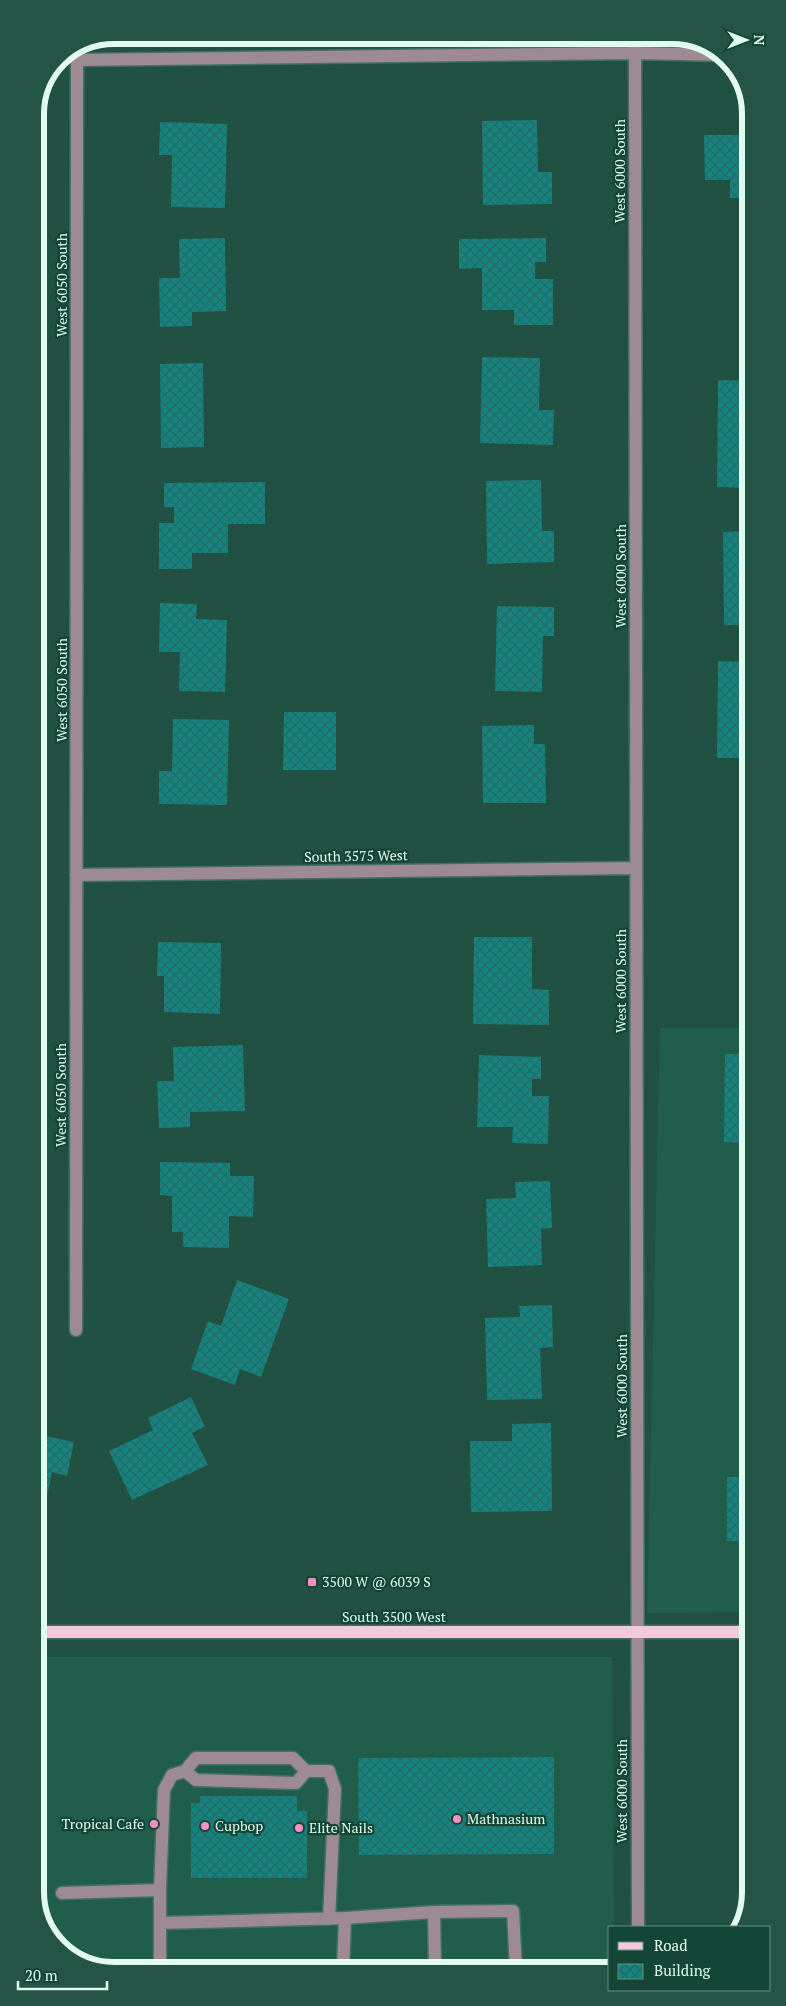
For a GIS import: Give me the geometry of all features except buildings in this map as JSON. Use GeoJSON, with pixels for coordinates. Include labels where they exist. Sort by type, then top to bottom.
{"type":"FeatureCollection","features":[{"type":"Feature","properties":{"kind":"main road","name":"South 3500 West"},"geometry":{"type":"LineString","coordinates":[[44,1632],[742,1632]]}},
{"type":"Feature","properties":{"kind":"street","name":"West 6000 South"},"geometry":{"type":"LineString","coordinates":[[635,44],[636,1632],[638,1926]]}},
{"type":"Feature","properties":{"kind":"street"},"geometry":{"type":"LineString","coordinates":[[77,55],[710,55]]}},
{"type":"Feature","properties":{"kind":"street","name":"West 6050 South"},"geometry":{"type":"LineString","coordinates":[[76,1330],[77,55]]}},
{"type":"Feature","properties":{"kind":"street","name":"South 3575 West"},"geometry":{"type":"LineString","coordinates":[[76,874],[636,868]]}},
{"type":"Feature","properties":{"kind":"street"},"geometry":{"type":"LineString","coordinates":[[160,1962],[160,1890],[164,1790],[172,1775],[185,1770],[196,1758],[294,1758],[306,1771],[329,1771],[335,1788],[329,1919]]}},
{"type":"Feature","properties":{"kind":"street"},"geometry":{"type":"LineString","coordinates":[[185,1770],[196,1780],[296,1782],[306,1771]]}},
{"type":"Feature","properties":{"kind":"street"},"geometry":{"type":"LineString","coordinates":[[62,1893],[160,1890]]}},
{"type":"Feature","properties":{"kind":"street"},"geometry":{"type":"LineString","coordinates":[[160,1923],[329,1919],[434,1912],[513,1911],[516,1962]]}},
{"type":"Feature","properties":{"kind":"street"},"geometry":{"type":"LineString","coordinates":[[434,1912],[435,1962]]}},
{"type":"Feature","properties":{"kind":"street"},"geometry":{"type":"LineString","coordinates":[[343,1962],[345,1918]]}},
{"type":"Feature","properties":{"kind":"shaded area"},"geometry":{"type":"Polygon","coordinates":[[[660,1028],[742,1028],[742,1612],[647,1613],[660,1028]]]}},
{"type":"Feature","properties":{"kind":"shaded area"},"geometry":{"type":"Polygon","coordinates":[[[44,1657],[612,1657],[614,1926],[608,1926],[608,1962],[109,1962],[96,1960],[79,1953],[58,1935],[49,1919],[44,1902],[44,1657]]]}},
{"type":"Feature","properties":{"kind":"place","name":"3500 W @ 6039 S"},"geometry":{"type":"Point","coordinates":[312,1582]}},
{"type":"Feature","properties":{"kind":"place","name":"Mathnasium"},"geometry":{"type":"Point","coordinates":[457,1819]}},
{"type":"Feature","properties":{"kind":"place","name":"Tropical Cafe"},"geometry":{"type":"Point","coordinates":[154,1824]}},
{"type":"Feature","properties":{"kind":"place","name":"Cupbop"},"geometry":{"type":"Point","coordinates":[205,1826]}},
{"type":"Feature","properties":{"kind":"place","name":"Elite Nails"},"geometry":{"type":"Point","coordinates":[299,1828]}}]}
